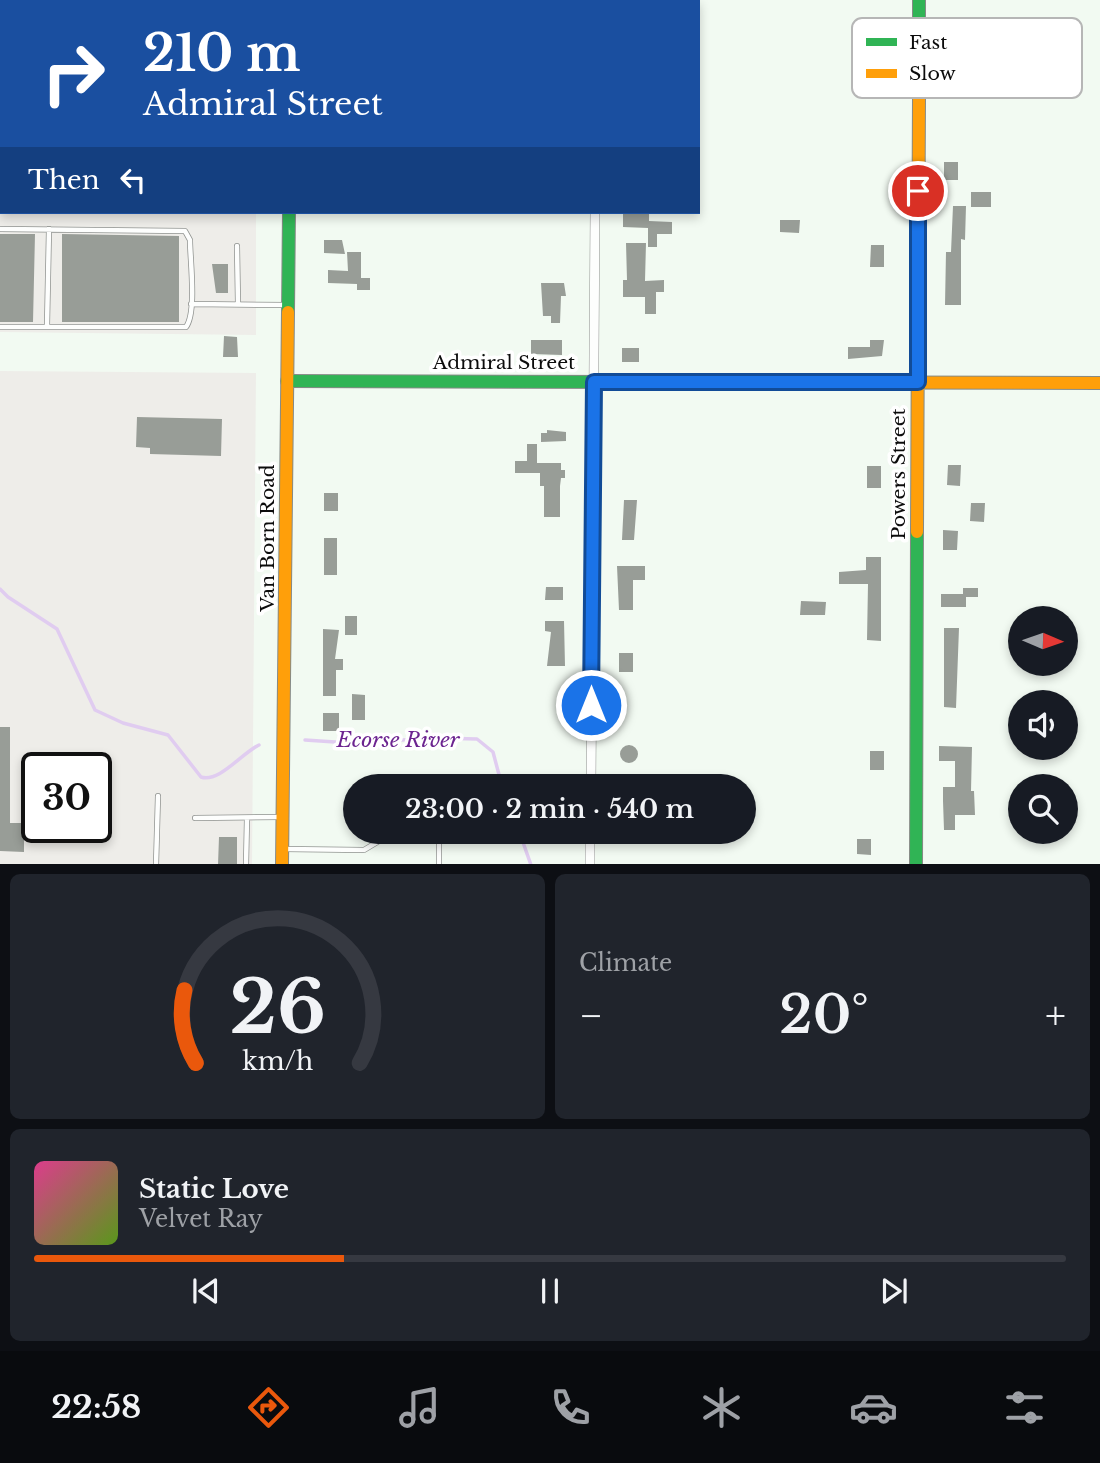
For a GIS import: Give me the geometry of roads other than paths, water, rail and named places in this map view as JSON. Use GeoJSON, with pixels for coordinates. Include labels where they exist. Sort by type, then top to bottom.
{"type":"FeatureCollection","features":[{"type":"Feature","properties":{"kind":"street","name":"Powers Street"},"geometry":{"type":"LineString","coordinates":[[919,0],[919,18]]}},
{"type":"Feature","properties":{"kind":"street","name":"Powers Street"},"geometry":{"type":"LineString","coordinates":[[916,864],[919,98]]}},
{"type":"Feature","properties":{"kind":"street","name":"Van Born Road"},"geometry":{"type":"LineString","coordinates":[[282,864],[289,214]]}},
{"type":"Feature","properties":{"kind":"street"},"geometry":{"type":"LineString","coordinates":[[591,774],[595,214]]}},
{"type":"Feature","properties":{"kind":"street","name":"Admiral Street"},"geometry":{"type":"LineString","coordinates":[[287,381],[1100,383]]}},
{"type":"Feature","properties":{"kind":"street"},"geometry":{"type":"LineString","coordinates":[[590,844],[590,864]]}},
{"type":"Feature","properties":{"kind":"lane"},"geometry":{"type":"LineString","coordinates":[[0,229],[185,231],[190,240],[191,304],[191,317],[186,327],[0,327]]}},
{"type":"Feature","properties":{"kind":"lane"},"geometry":{"type":"LineString","coordinates":[[47,327],[49,229]]}},
{"type":"Feature","properties":{"kind":"lane"},"geometry":{"type":"LineString","coordinates":[[237,246],[238,304]]}},
{"type":"Feature","properties":{"kind":"lane"},"geometry":{"type":"LineString","coordinates":[[191,304],[288,305]]}},
{"type":"Feature","properties":{"kind":"lane"},"geometry":{"type":"LineString","coordinates":[[156,864],[158,796]]}},
{"type":"Feature","properties":{"kind":"lane"},"geometry":{"type":"LineString","coordinates":[[195,818],[283,817]]}},
{"type":"Feature","properties":{"kind":"lane"},"geometry":{"type":"LineString","coordinates":[[246,864],[247,818]]}},
{"type":"Feature","properties":{"kind":"lane"},"geometry":{"type":"LineString","coordinates":[[282,849],[365,850],[384,838],[439,838],[439,864]]}},
{"type":"Feature","properties":{"kind":"waterway","name":"Ecorse River"},"geometry":{"type":"LineString","coordinates":[[0,589],[57,629],[95,710],[123,723],[168,735],[201,777],[208,778],[223,772],[259,745]]}},
{"type":"Feature","properties":{"kind":"waterway","name":"Ecorse River"},"geometry":{"type":"LineString","coordinates":[[305,740],[350,743],[437,738],[477,739],[493,752],[499,774]]}},
{"type":"Feature","properties":{"kind":"waterway","name":"Ecorse River"},"geometry":{"type":"LineString","coordinates":[[524,844],[531,864]]}}]}
